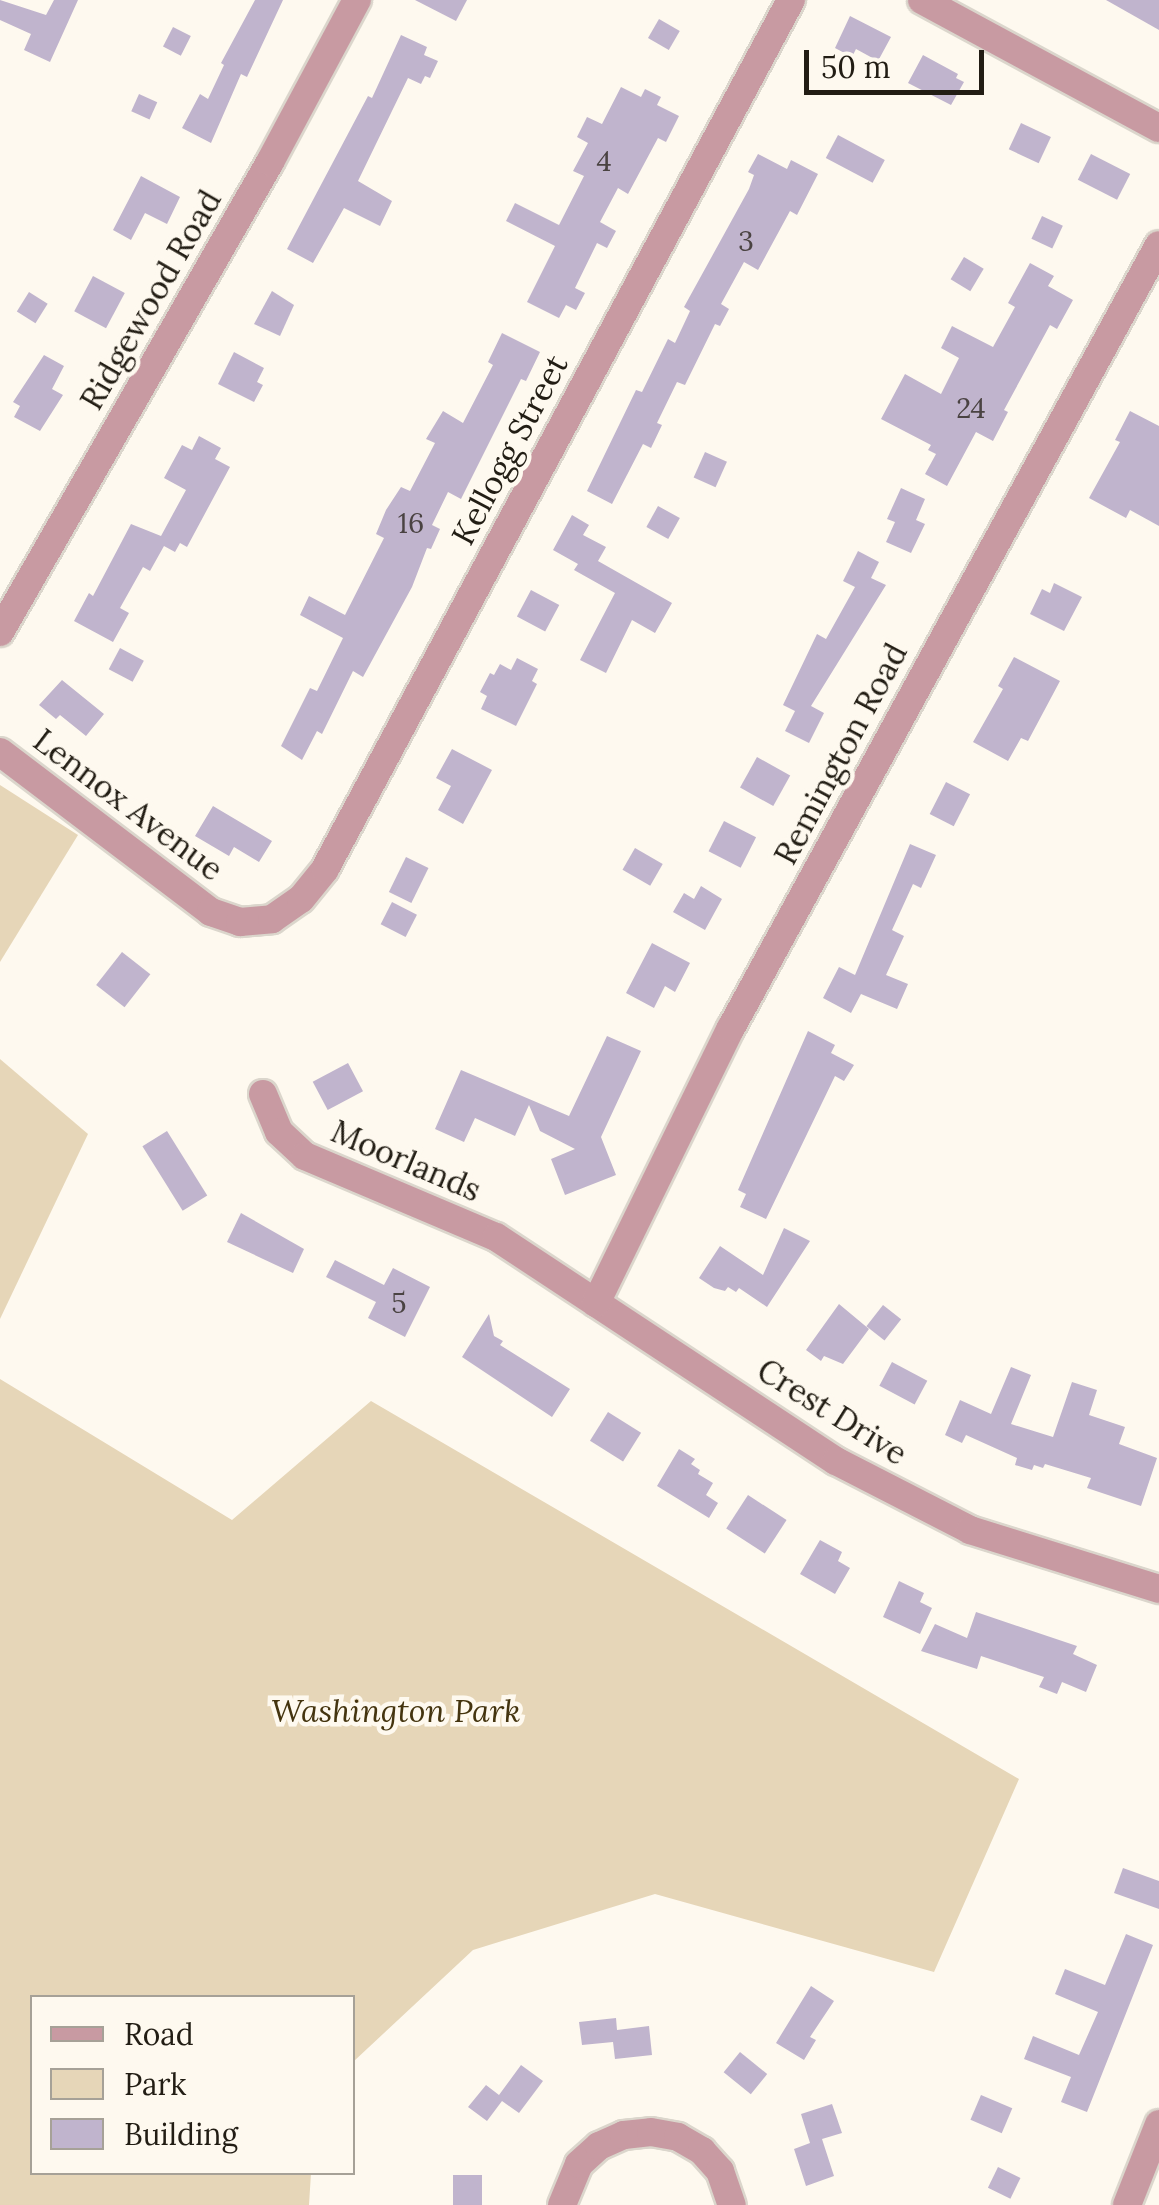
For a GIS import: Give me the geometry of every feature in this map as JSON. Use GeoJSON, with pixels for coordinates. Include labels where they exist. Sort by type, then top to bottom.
{"type":"FeatureCollection","features":[{"type":"Feature","properties":{"kind":"street","name":"Ridgewood Road"},"geometry":{"type":"LineString","coordinates":[[0,632],[270,162],[357,0]]}},
{"type":"Feature","properties":{"kind":"street","name":"Kellogg Street"},"geometry":{"type":"LineString","coordinates":[[272,919],[301,899],[325,869],[791,0]]}},
{"type":"Feature","properties":{"kind":"street"},"geometry":{"type":"LineString","coordinates":[[922,0],[1159,128]]}},
{"type":"Feature","properties":{"kind":"street","name":"Remington Road"},"geometry":{"type":"LineString","coordinates":[[596,1303],[732,1028],[1159,244]]}},
{"type":"Feature","properties":{"kind":"street","name":"Lennox Avenue"},"geometry":{"type":"LineString","coordinates":[[0,752],[211,912],[240,922],[272,919]]}},
{"type":"Feature","properties":{"kind":"street","name":"Moorlands"},"geometry":{"type":"LineString","coordinates":[[264,1094],[279,1132],[305,1156],[496,1237]]}},
{"type":"Feature","properties":{"kind":"street","name":"Crest Drive"},"geometry":{"type":"LineString","coordinates":[[496,1237],[836,1461],[901,1496],[970,1530],[1159,1589]]}},
{"type":"Feature","properties":{"kind":"street"},"geometry":{"type":"LineString","coordinates":[[1127,2205],[1159,2124]]}},
{"type":"Feature","properties":{"kind":"street"},"geometry":{"type":"LineString","coordinates":[[562,2205],[565,2188],[579,2164],[599,2146],[624,2135],[651,2132],[678,2137],[702,2151],[720,2171],[732,2205]]}},
{"type":"Feature","properties":{"kind":"green space"},"geometry":{"type":"Polygon","coordinates":[[[0,785],[78,835],[0,962],[0,785]]]}},
{"type":"Feature","properties":{"kind":"green space"},"geometry":{"type":"Polygon","coordinates":[[[0,1059],[88,1134],[0,1319],[0,1059]]]}},
{"type":"Feature","properties":{"kind":"green space","name":"Washington Park"},"geometry":{"type":"Polygon","coordinates":[[[0,1379],[232,1520],[371,1401],[1019,1779],[934,1972],[655,1894],[473,1950],[355,2060],[355,1995],[30,1995],[30,2175],[311,2175],[309,2205],[0,2205],[0,1379]]]}},
{"type":"Feature","properties":{"kind":"building"},"geometry":{"type":"Polygon","coordinates":[[[0,0],[46,15],[54,0],[78,0],[50,62],[24,50],[31,34],[0,20],[0,0]]]}},
{"type":"Feature","properties":{"kind":"building"},"geometry":{"type":"Polygon","coordinates":[[[255,0],[283,0],[247,77],[241,74],[211,143],[182,128],[200,94],[208,99],[224,65],[221,63],[255,0]]]}},
{"type":"Feature","properties":{"kind":"building"},"geometry":{"type":"Polygon","coordinates":[[[415,0],[467,0],[456,21],[415,0]]]}},
{"type":"Feature","properties":{"kind":"building"},"geometry":{"type":"Polygon","coordinates":[[[1106,0],[1159,0],[1159,30],[1106,0]]]}},
{"type":"Feature","properties":{"kind":"building"},"geometry":{"type":"Polygon","coordinates":[[[850,16],[891,37],[878,61],[856,49],[852,57],[835,48],[850,16]]]}},
{"type":"Feature","properties":{"kind":"building"},"geometry":{"type":"Polygon","coordinates":[[[659,19],[680,31],[669,50],[648,38],[659,19]]]}},
{"type":"Feature","properties":{"kind":"building"},"geometry":{"type":"Polygon","coordinates":[[[173,27],[191,36],[181,56],[163,47],[173,27]]]}},
{"type":"Feature","properties":{"kind":"building"},"geometry":{"type":"Polygon","coordinates":[[[401,35],[427,47],[424,55],[438,61],[430,78],[425,76],[421,84],[408,78],[358,181],[392,201],[380,226],[344,208],[313,263],[287,249],[368,96],[372,98],[401,35]]]}},
{"type":"Feature","properties":{"kind":"building"},"geometry":{"type":"Polygon","coordinates":[[[923,55],[958,74],[956,78],[964,82],[951,105],[908,83],[923,55]]]}},
{"type":"Feature","properties":{"kind":"building"},"geometry":{"type":"Polygon","coordinates":[[[621,87],[641,97],[645,89],[661,97],[657,105],[679,116],[666,142],[658,138],[628,194],[618,188],[600,222],[616,231],[607,248],[597,243],[575,288],[585,293],[576,310],[566,305],[559,318],[527,302],[555,246],[506,221],[515,203],[559,225],[584,176],[573,171],[588,143],[577,137],[587,117],[602,124],[621,87]]]}},
{"type":"Feature","properties":{"kind":"building"},"geometry":{"type":"Polygon","coordinates":[[[139,94],[157,102],[150,119],[131,111],[139,94]]]}},
{"type":"Feature","properties":{"kind":"building"},"geometry":{"type":"Polygon","coordinates":[[[1021,123],[1051,137],[1039,163],[1009,149],[1021,123]]]}},
{"type":"Feature","properties":{"kind":"building"},"geometry":{"type":"Polygon","coordinates":[[[838,135],[885,160],[873,183],[826,158],[838,135]]]}},
{"type":"Feature","properties":{"kind":"building"},"geometry":{"type":"Polygon","coordinates":[[[758,154],[787,169],[791,160],[818,174],[797,215],[790,211],[758,270],[744,262],[721,304],[729,309],[720,326],[715,324],[685,385],[677,382],[657,423],[662,425],[651,448],[643,444],[612,504],[587,491],[636,390],[642,392],[668,339],[675,343],[690,311],[684,307],[749,189],[754,175],[748,172],[758,154]]]}},
{"type":"Feature","properties":{"kind":"building"},"geometry":{"type":"Polygon","coordinates":[[[1091,154],[1130,174],[1117,200],[1078,180],[1091,154]]]}},
{"type":"Feature","properties":{"kind":"building"},"geometry":{"type":"Polygon","coordinates":[[[141,176],[180,197],[167,224],[145,213],[131,240],[113,230],[141,176]]]}},
{"type":"Feature","properties":{"kind":"building"},"geometry":{"type":"Polygon","coordinates":[[[1042,216],[1063,226],[1052,248],[1031,239],[1042,216]]]}},
{"type":"Feature","properties":{"kind":"building"},"geometry":{"type":"Polygon","coordinates":[[[964,257],[984,269],[970,291],[951,279],[964,257]]]}},
{"type":"Feature","properties":{"kind":"building"},"geometry":{"type":"Polygon","coordinates":[[[1030,263],[1054,276],[1048,286],[1073,300],[1057,329],[1050,325],[1004,410],[1008,412],[993,441],[976,432],[947,486],[925,474],[936,454],[928,450],[931,445],[881,419],[905,374],[941,394],[959,358],[941,348],[952,326],[993,347],[1015,307],[1008,303],[1030,263]]]}},
{"type":"Feature","properties":{"kind":"building"},"geometry":{"type":"Polygon","coordinates":[[[93,276],[125,293],[106,328],[74,311],[93,276]]]}},
{"type":"Feature","properties":{"kind":"building"},"geometry":{"type":"Polygon","coordinates":[[[272,291],[294,305],[280,336],[254,324],[272,291]]]}},
{"type":"Feature","properties":{"kind":"building"},"geometry":{"type":"Polygon","coordinates":[[[29,292],[48,304],[35,323],[17,312],[29,292]]]}},
{"type":"Feature","properties":{"kind":"building"},"geometry":{"type":"Polygon","coordinates":[[[502,333],[540,352],[526,381],[521,379],[461,499],[448,492],[432,525],[440,529],[431,549],[427,548],[412,587],[363,677],[353,671],[322,734],[317,731],[302,760],[281,746],[310,688],[317,691],[343,638],[300,615],[309,596],[345,615],[384,538],[376,534],[386,510],[401,487],[410,491],[435,443],[426,439],[443,411],[463,423],[493,365],[488,362],[502,333]]]}},
{"type":"Feature","properties":{"kind":"building"},"geometry":{"type":"Polygon","coordinates":[[[234,352],[264,368],[257,382],[263,385],[254,402],[218,384],[234,352]]]}},
{"type":"Feature","properties":{"kind":"building"},"geometry":{"type":"Polygon","coordinates":[[[44,355],[64,366],[52,389],[63,395],[40,431],[14,417],[20,406],[13,402],[44,355]]]}},
{"type":"Feature","properties":{"kind":"building"},"geometry":{"type":"Polygon","coordinates":[[[1130,411],[1159,426],[1159,526],[1130,510],[1126,518],[1089,498],[1120,442],[1115,440],[1130,411]]]}},
{"type":"Feature","properties":{"kind":"building"},"geometry":{"type":"Polygon","coordinates":[[[199,436],[221,448],[215,459],[230,467],[187,547],[180,543],[175,552],[164,546],[150,571],[143,567],[120,608],[129,613],[113,642],[74,621],[89,593],[93,596],[131,524],[161,536],[186,490],[164,478],[182,445],[192,450],[199,436]]]}},
{"type":"Feature","properties":{"kind":"building"},"geometry":{"type":"Polygon","coordinates":[[[705,452],[727,462],[716,487],[694,478],[705,452]]]}},
{"type":"Feature","properties":{"kind":"building"},"geometry":{"type":"Polygon","coordinates":[[[901,488],[925,499],[916,520],[925,524],[911,553],[886,542],[895,522],[887,519],[901,488]]]}},
{"type":"Feature","properties":{"kind":"building"},"geometry":{"type":"Polygon","coordinates":[[[658,506],[680,518],[668,539],[646,527],[658,506]]]}},
{"type":"Feature","properties":{"kind":"building"},"geometry":{"type":"Polygon","coordinates":[[[572,515],[589,525],[583,535],[606,547],[598,561],[672,603],[655,633],[632,620],[606,673],[580,660],[615,593],[574,570],[578,564],[553,550],[572,515]]]}},
{"type":"Feature","properties":{"kind":"building"},"geometry":{"type":"Polygon","coordinates":[[[858,551],[879,562],[871,578],[886,585],[811,706],[824,713],[809,743],[785,731],[795,711],[783,705],[817,634],[826,639],[855,587],[843,581],[858,551]]]}},
{"type":"Feature","properties":{"kind":"building"},"geometry":{"type":"Polygon","coordinates":[[[1054,583],[1082,597],[1064,631],[1030,614],[1042,589],[1050,593],[1054,583]]]}},
{"type":"Feature","properties":{"kind":"building"},"geometry":{"type":"Polygon","coordinates":[[[531,590],[559,605],[545,632],[517,616],[531,590]]]}},
{"type":"Feature","properties":{"kind":"building"},"geometry":{"type":"Polygon","coordinates":[[[120,648],[144,661],[133,682],[109,669],[120,648]]]}},
{"type":"Feature","properties":{"kind":"building"},"geometry":{"type":"Polygon","coordinates":[[[1014,657],[1060,681],[1028,741],[1021,738],[1008,761],[973,742],[1003,689],[998,686],[1014,657]]]}},
{"type":"Feature","properties":{"kind":"building"},"geometry":{"type":"Polygon","coordinates":[[[517,658],[538,669],[532,681],[537,684],[516,726],[481,709],[487,696],[480,692],[490,673],[494,675],[500,664],[511,670],[517,658]]]}},
{"type":"Feature","properties":{"kind":"building"},"geometry":{"type":"Polygon","coordinates":[[[62,680],[104,714],[86,736],[60,715],[56,719],[39,705],[62,680]]]}},
{"type":"Feature","properties":{"kind":"building"},"geometry":{"type":"Polygon","coordinates":[[[452,749],[492,770],[463,824],[438,810],[451,786],[436,778],[452,749]]]}},
{"type":"Feature","properties":{"kind":"building"},"geometry":{"type":"Polygon","coordinates":[[[757,757],[790,775],[773,806],[740,788],[757,757]]]}},
{"type":"Feature","properties":{"kind":"building"},"geometry":{"type":"Polygon","coordinates":[[[946,782],[970,794],[954,826],[930,814],[946,782]]]}},
{"type":"Feature","properties":{"kind":"building"},"geometry":{"type":"Polygon","coordinates":[[[213,806],[272,841],[259,862],[234,847],[229,856],[195,836],[213,806]]]}},
{"type":"Feature","properties":{"kind":"building"},"geometry":{"type":"Polygon","coordinates":[[[724,821],[756,837],[741,868],[709,851],[724,821]]]}},
{"type":"Feature","properties":{"kind":"building"},"geometry":{"type":"Polygon","coordinates":[[[910,844],[936,855],[921,888],[913,884],[892,930],[904,936],[886,975],[908,984],[897,1009],[861,994],[851,1013],[823,998],[839,967],[855,975],[910,844]]]}},
{"type":"Feature","properties":{"kind":"building"},"geometry":{"type":"Polygon","coordinates":[[[635,848],[663,864],[650,886],[622,870],[635,848]]]}},
{"type":"Feature","properties":{"kind":"building"},"geometry":{"type":"Polygon","coordinates":[[[406,857],[428,868],[411,903],[389,892],[406,857]]]}},
{"type":"Feature","properties":{"kind":"building"},"geometry":{"type":"Polygon","coordinates":[[[701,886],[722,899],[705,930],[673,912],[684,893],[694,899],[701,886]]]}},
{"type":"Feature","properties":{"kind":"building"},"geometry":{"type":"Polygon","coordinates":[[[392,902],[417,915],[406,937],[381,924],[392,902]]]}},
{"type":"Feature","properties":{"kind":"building"},"geometry":{"type":"Polygon","coordinates":[[[652,943],[690,963],[675,992],[665,986],[654,1008],[626,993],[652,943]]]}},
{"type":"Feature","properties":{"kind":"building"},"geometry":{"type":"Polygon","coordinates":[[[122,952],[150,974],[125,1007],[96,985],[122,952]]]}},
{"type":"Feature","properties":{"kind":"building"},"geometry":{"type":"Polygon","coordinates":[[[808,1031],[835,1045],[831,1053],[854,1065],[844,1081],[835,1076],[766,1219],[740,1207],[746,1194],[738,1190],[808,1031]]]}},
{"type":"Feature","properties":{"kind":"building"},"geometry":{"type":"Polygon","coordinates":[[[607,1036],[641,1051],[601,1137],[616,1175],[565,1195],[551,1159],[575,1149],[540,1131],[529,1105],[515,1136],[475,1118],[464,1142],[435,1129],[461,1070],[569,1116],[607,1036]]]}},
{"type":"Feature","properties":{"kind":"building"},"geometry":{"type":"Polygon","coordinates":[[[348,1063],[363,1091],[328,1110],[313,1082],[348,1063]]]}},
{"type":"Feature","properties":{"kind":"building"},"geometry":{"type":"Polygon","coordinates":[[[167,1131],[207,1195],[183,1211],[142,1146],[167,1131]]]}},
{"type":"Feature","properties":{"kind":"building"},"geometry":{"type":"Polygon","coordinates":[[[241,1213],[304,1249],[293,1273],[227,1242],[241,1213]]]}},
{"type":"Feature","properties":{"kind":"building"},"geometry":{"type":"Polygon","coordinates":[[[784,1228],[810,1241],[767,1307],[739,1288],[736,1292],[728,1287],[725,1291],[699,1278],[720,1246],[763,1275],[784,1228]]]}},
{"type":"Feature","properties":{"kind":"building"},"geometry":{"type":"Polygon","coordinates":[[[335,1260],[384,1285],[393,1268],[430,1287],[405,1337],[368,1318],[376,1302],[326,1277],[335,1260]]]}},
{"type":"Feature","properties":{"kind":"building"},"geometry":{"type":"Polygon","coordinates":[[[839,1304],[869,1329],[843,1364],[824,1356],[821,1361],[806,1350],[839,1304]]]}},
{"type":"Feature","properties":{"kind":"building"},"geometry":{"type":"Polygon","coordinates":[[[883,1305],[901,1319],[885,1340],[866,1326],[883,1305]]]}},
{"type":"Feature","properties":{"kind":"building"},"geometry":{"type":"Polygon","coordinates":[[[489,1314],[494,1336],[503,1341],[500,1345],[570,1389],[552,1417],[462,1357],[489,1314]]]}},
{"type":"Feature","properties":{"kind":"building"},"geometry":{"type":"Polygon","coordinates":[[[892,1362],[927,1381],[915,1405],[879,1386],[892,1362]]]}},
{"type":"Feature","properties":{"kind":"building"},"geometry":{"type":"Polygon","coordinates":[[[1011,1367],[1031,1375],[1011,1424],[1053,1437],[1072,1382],[1097,1390],[1089,1415],[1125,1427],[1119,1444],[1157,1458],[1141,1506],[1087,1488],[1091,1478],[1045,1464],[1043,1468],[1034,1465],[1032,1470],[1015,1465],[1017,1458],[966,1435],[962,1443],[945,1435],[960,1400],[991,1414],[1011,1367]]]}},
{"type":"Feature","properties":{"kind":"building"},"geometry":{"type":"Polygon","coordinates":[[[608,1412],[641,1433],[623,1462],[590,1441],[608,1412]]]}},
{"type":"Feature","properties":{"kind":"building"},"geometry":{"type":"Polygon","coordinates":[[[679,1449],[695,1459],[691,1464],[700,1470],[698,1474],[713,1483],[706,1495],[718,1503],[709,1518],[657,1486],[679,1449]]]}},
{"type":"Feature","properties":{"kind":"building"},"geometry":{"type":"Polygon","coordinates":[[[748,1495],[787,1520],[765,1554],[726,1529],[748,1495]]]}},
{"type":"Feature","properties":{"kind":"building"},"geometry":{"type":"Polygon","coordinates":[[[820,1540],[842,1552],[838,1561],[850,1568],[835,1594],[800,1574],[820,1540]]]}},
{"type":"Feature","properties":{"kind":"building"},"geometry":{"type":"Polygon","coordinates":[[[899,1581],[924,1593],[920,1602],[932,1608],[920,1634],[883,1617],[899,1581]]]}},
{"type":"Feature","properties":{"kind":"building"},"geometry":{"type":"Polygon","coordinates":[[[976,1612],[1077,1646],[1073,1654],[1097,1665],[1086,1692],[1062,1682],[1057,1694],[1039,1687],[1044,1677],[981,1656],[977,1669],[921,1651],[935,1624],[967,1638],[976,1612]]]}},
{"type":"Feature","properties":{"kind":"building"},"geometry":{"type":"Polygon","coordinates":[[[1123,1868],[1159,1881],[1159,1909],[1114,1893],[1123,1868]]]}},
{"type":"Feature","properties":{"kind":"building"},"geometry":{"type":"Polygon","coordinates":[[[1126,1934],[1153,1945],[1087,2112],[1061,2102],[1071,2077],[1024,2059],[1033,2036],[1079,2055],[1098,2012],[1055,1994],[1065,1969],[1105,1985],[1126,1934]]]}},
{"type":"Feature","properties":{"kind":"building"},"geometry":{"type":"Polygon","coordinates":[[[811,1986],[834,2001],[810,2037],[816,2040],[804,2060],[776,2043],[811,1986]]]}},
{"type":"Feature","properties":{"kind":"building"},"geometry":{"type":"Polygon","coordinates":[[[616,2018],[617,2030],[649,2026],[652,2055],[615,2059],[613,2042],[582,2045],[579,2022],[616,2018]]]}},
{"type":"Feature","properties":{"kind":"building"},"geometry":{"type":"Polygon","coordinates":[[[740,2052],[767,2074],[751,2094],[724,2072],[740,2052]]]}},
{"type":"Feature","properties":{"kind":"building"},"geometry":{"type":"Polygon","coordinates":[[[521,2065],[543,2081],[519,2113],[502,2101],[487,2121],[468,2107],[486,2085],[499,2095],[521,2065]]]}},
{"type":"Feature","properties":{"kind":"building"},"geometry":{"type":"Polygon","coordinates":[[[981,2095],[1012,2108],[1002,2133],[970,2120],[981,2095]]]}},
{"type":"Feature","properties":{"kind":"building"},"geometry":{"type":"Polygon","coordinates":[[[832,2104],[842,2133],[822,2139],[834,2176],[806,2186],[794,2149],[810,2143],[801,2114],[832,2104]]]}},
{"type":"Feature","properties":{"kind":"building"},"geometry":{"type":"Polygon","coordinates":[[[998,2167],[1020,2178],[1010,2199],[988,2188],[998,2167]]]}},
{"type":"Feature","properties":{"kind":"building"},"geometry":{"type":"Polygon","coordinates":[[[453,2175],[482,2175],[482,2205],[453,2205],[453,2175]]]}}]}
